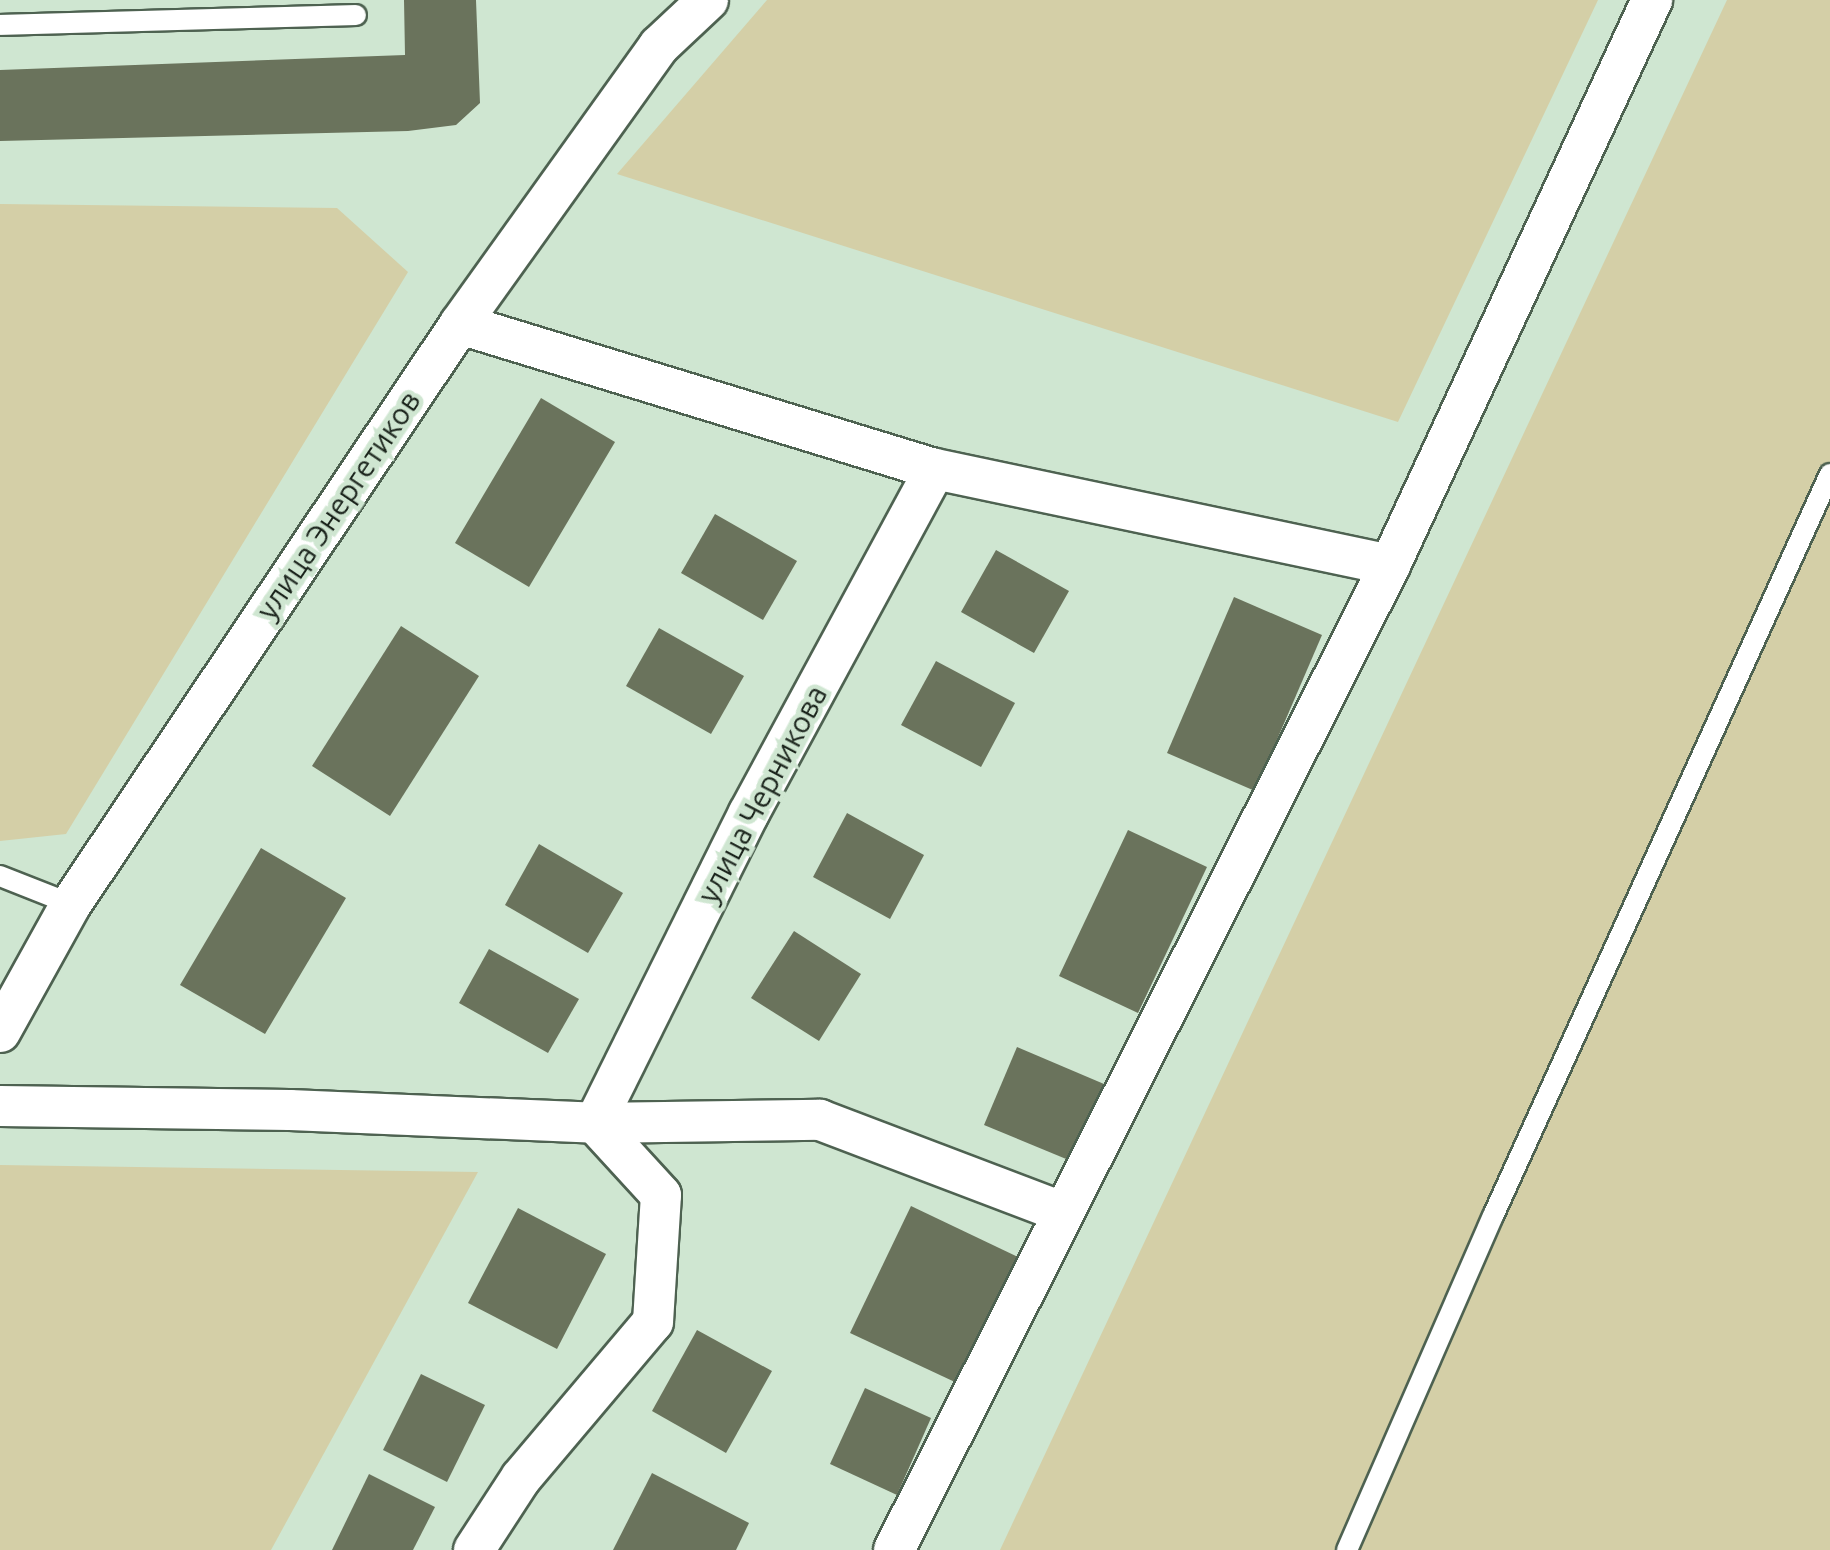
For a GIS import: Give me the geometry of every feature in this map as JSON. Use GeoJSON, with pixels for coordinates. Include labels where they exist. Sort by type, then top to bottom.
{"type":"FeatureCollection","features":[{"type":"Feature","properties":{"kind":"street","name":"улица Энергетиков"},"geometry":{"type":"LineString","coordinates":[[0,1032],[71,904],[460,324],[659,46],[708,0]]}},
{"type":"Feature","properties":{"kind":"street"},"geometry":{"type":"LineString","coordinates":[[894,1550],[1390,565],[1652,0]]}},
{"type":"Feature","properties":{"kind":"street"},"geometry":{"type":"LineString","coordinates":[[460,324],[935,469],[1390,565]]}},
{"type":"Feature","properties":{"kind":"street","name":"улица Черникова"},"geometry":{"type":"LineString","coordinates":[[595,1123],[749,813],[935,469]]}},
{"type":"Feature","properties":{"kind":"street"},"geometry":{"type":"LineString","coordinates":[[0,1106],[290,1110],[595,1123],[820,1120],[1062,1212]]}},
{"type":"Feature","properties":{"kind":"street"},"geometry":{"type":"LineString","coordinates":[[474,1550],[520,1478],[653,1322],[661,1195],[595,1123]]}},
{"type":"Feature","properties":{"kind":"lane"},"geometry":{"type":"LineString","coordinates":[[0,25],[356,15]]}},
{"type":"Feature","properties":{"kind":"lane"},"geometry":{"type":"LineString","coordinates":[[1347,1550],[1493,1216],[1830,474]]}},
{"type":"Feature","properties":{"kind":"lane"},"geometry":{"type":"LineString","coordinates":[[0,876],[71,904]]}},
{"type":"Feature","properties":{"kind":"shaded area"},"geometry":{"type":"Polygon","coordinates":[[[767,0],[1598,0],[1398,422],[617,174],[767,0]]]}},
{"type":"Feature","properties":{"kind":"shaded area"},"geometry":{"type":"Polygon","coordinates":[[[1727,0],[1830,0],[1830,1550],[1000,1550],[1727,0]]]}},
{"type":"Feature","properties":{"kind":"shaded area"},"geometry":{"type":"Polygon","coordinates":[[[0,204],[337,208],[408,272],[66,834],[0,841],[0,204]]]}},
{"type":"Feature","properties":{"kind":"shaded area"},"geometry":{"type":"Polygon","coordinates":[[[0,1165],[478,1172],[271,1550],[0,1550],[0,1165]]]}},
{"type":"Feature","properties":{"kind":"building"},"geometry":{"type":"Polygon","coordinates":[[[404,0],[476,0],[480,103],[456,125],[408,131],[0,141],[0,70],[405,55],[404,0]]]}},
{"type":"Feature","properties":{"kind":"building"},"geometry":{"type":"Polygon","coordinates":[[[541,398],[615,442],[529,587],[455,543],[541,398]]]}},
{"type":"Feature","properties":{"kind":"building"},"geometry":{"type":"Polygon","coordinates":[[[715,514],[797,561],[763,620],[681,573],[715,514]]]}},
{"type":"Feature","properties":{"kind":"building"},"geometry":{"type":"Polygon","coordinates":[[[996,550],[1069,591],[1034,653],[961,612],[996,550]]]}},
{"type":"Feature","properties":{"kind":"building"},"geometry":{"type":"Polygon","coordinates":[[[1234,597],[1322,635],[1255,791],[1167,753],[1234,597]]]}},
{"type":"Feature","properties":{"kind":"building"},"geometry":{"type":"Polygon","coordinates":[[[401,626],[479,676],[390,816],[312,766],[401,626]]]}},
{"type":"Feature","properties":{"kind":"building"},"geometry":{"type":"Polygon","coordinates":[[[659,628],[744,676],[711,734],[626,686],[659,628]]]}},
{"type":"Feature","properties":{"kind":"building"},"geometry":{"type":"Polygon","coordinates":[[[936,661],[1015,703],[981,767],[901,725],[936,661]]]}},
{"type":"Feature","properties":{"kind":"building"},"geometry":{"type":"Polygon","coordinates":[[[847,813],[924,855],[890,919],[813,877],[847,813]]]}},
{"type":"Feature","properties":{"kind":"building"},"geometry":{"type":"Polygon","coordinates":[[[1128,830],[1207,867],[1138,1013],[1059,976],[1128,830]]]}},
{"type":"Feature","properties":{"kind":"building"},"geometry":{"type":"Polygon","coordinates":[[[539,844],[623,893],[588,953],[505,905],[539,844]]]}},
{"type":"Feature","properties":{"kind":"building"},"geometry":{"type":"Polygon","coordinates":[[[261,848],[346,898],[265,1034],[180,985],[261,848]]]}},
{"type":"Feature","properties":{"kind":"building"},"geometry":{"type":"Polygon","coordinates":[[[794,931],[861,974],[819,1041],[751,998],[794,931]]]}},
{"type":"Feature","properties":{"kind":"building"},"geometry":{"type":"Polygon","coordinates":[[[489,949],[579,999],[548,1053],[459,1003],[489,949]]]}},
{"type":"Feature","properties":{"kind":"building"},"geometry":{"type":"Polygon","coordinates":[[[1017,1047],[1104,1084],[1071,1161],[984,1125],[1017,1047]]]}},
{"type":"Feature","properties":{"kind":"building"},"geometry":{"type":"Polygon","coordinates":[[[911,1206],[1018,1257],[957,1383],[850,1333],[911,1206]]]}},
{"type":"Feature","properties":{"kind":"building"},"geometry":{"type":"Polygon","coordinates":[[[518,1208],[606,1254],[557,1349],[468,1303],[518,1208]]]}},
{"type":"Feature","properties":{"kind":"building"},"geometry":{"type":"Polygon","coordinates":[[[697,1330],[772,1371],[726,1453],[652,1411],[697,1330]]]}},
{"type":"Feature","properties":{"kind":"building"},"geometry":{"type":"Polygon","coordinates":[[[421,1374],[485,1405],[447,1482],[383,1450],[421,1374]]]}},
{"type":"Feature","properties":{"kind":"building"},"geometry":{"type":"Polygon","coordinates":[[[865,1388],[931,1418],[897,1495],[830,1464],[865,1388]]]}},
{"type":"Feature","properties":{"kind":"building"},"geometry":{"type":"Polygon","coordinates":[[[652,1473],[749,1523],[736,1550],[613,1550],[652,1473]]]}},
{"type":"Feature","properties":{"kind":"building"},"geometry":{"type":"Polygon","coordinates":[[[369,1474],[435,1507],[413,1550],[332,1550],[369,1474]]]}}]}
